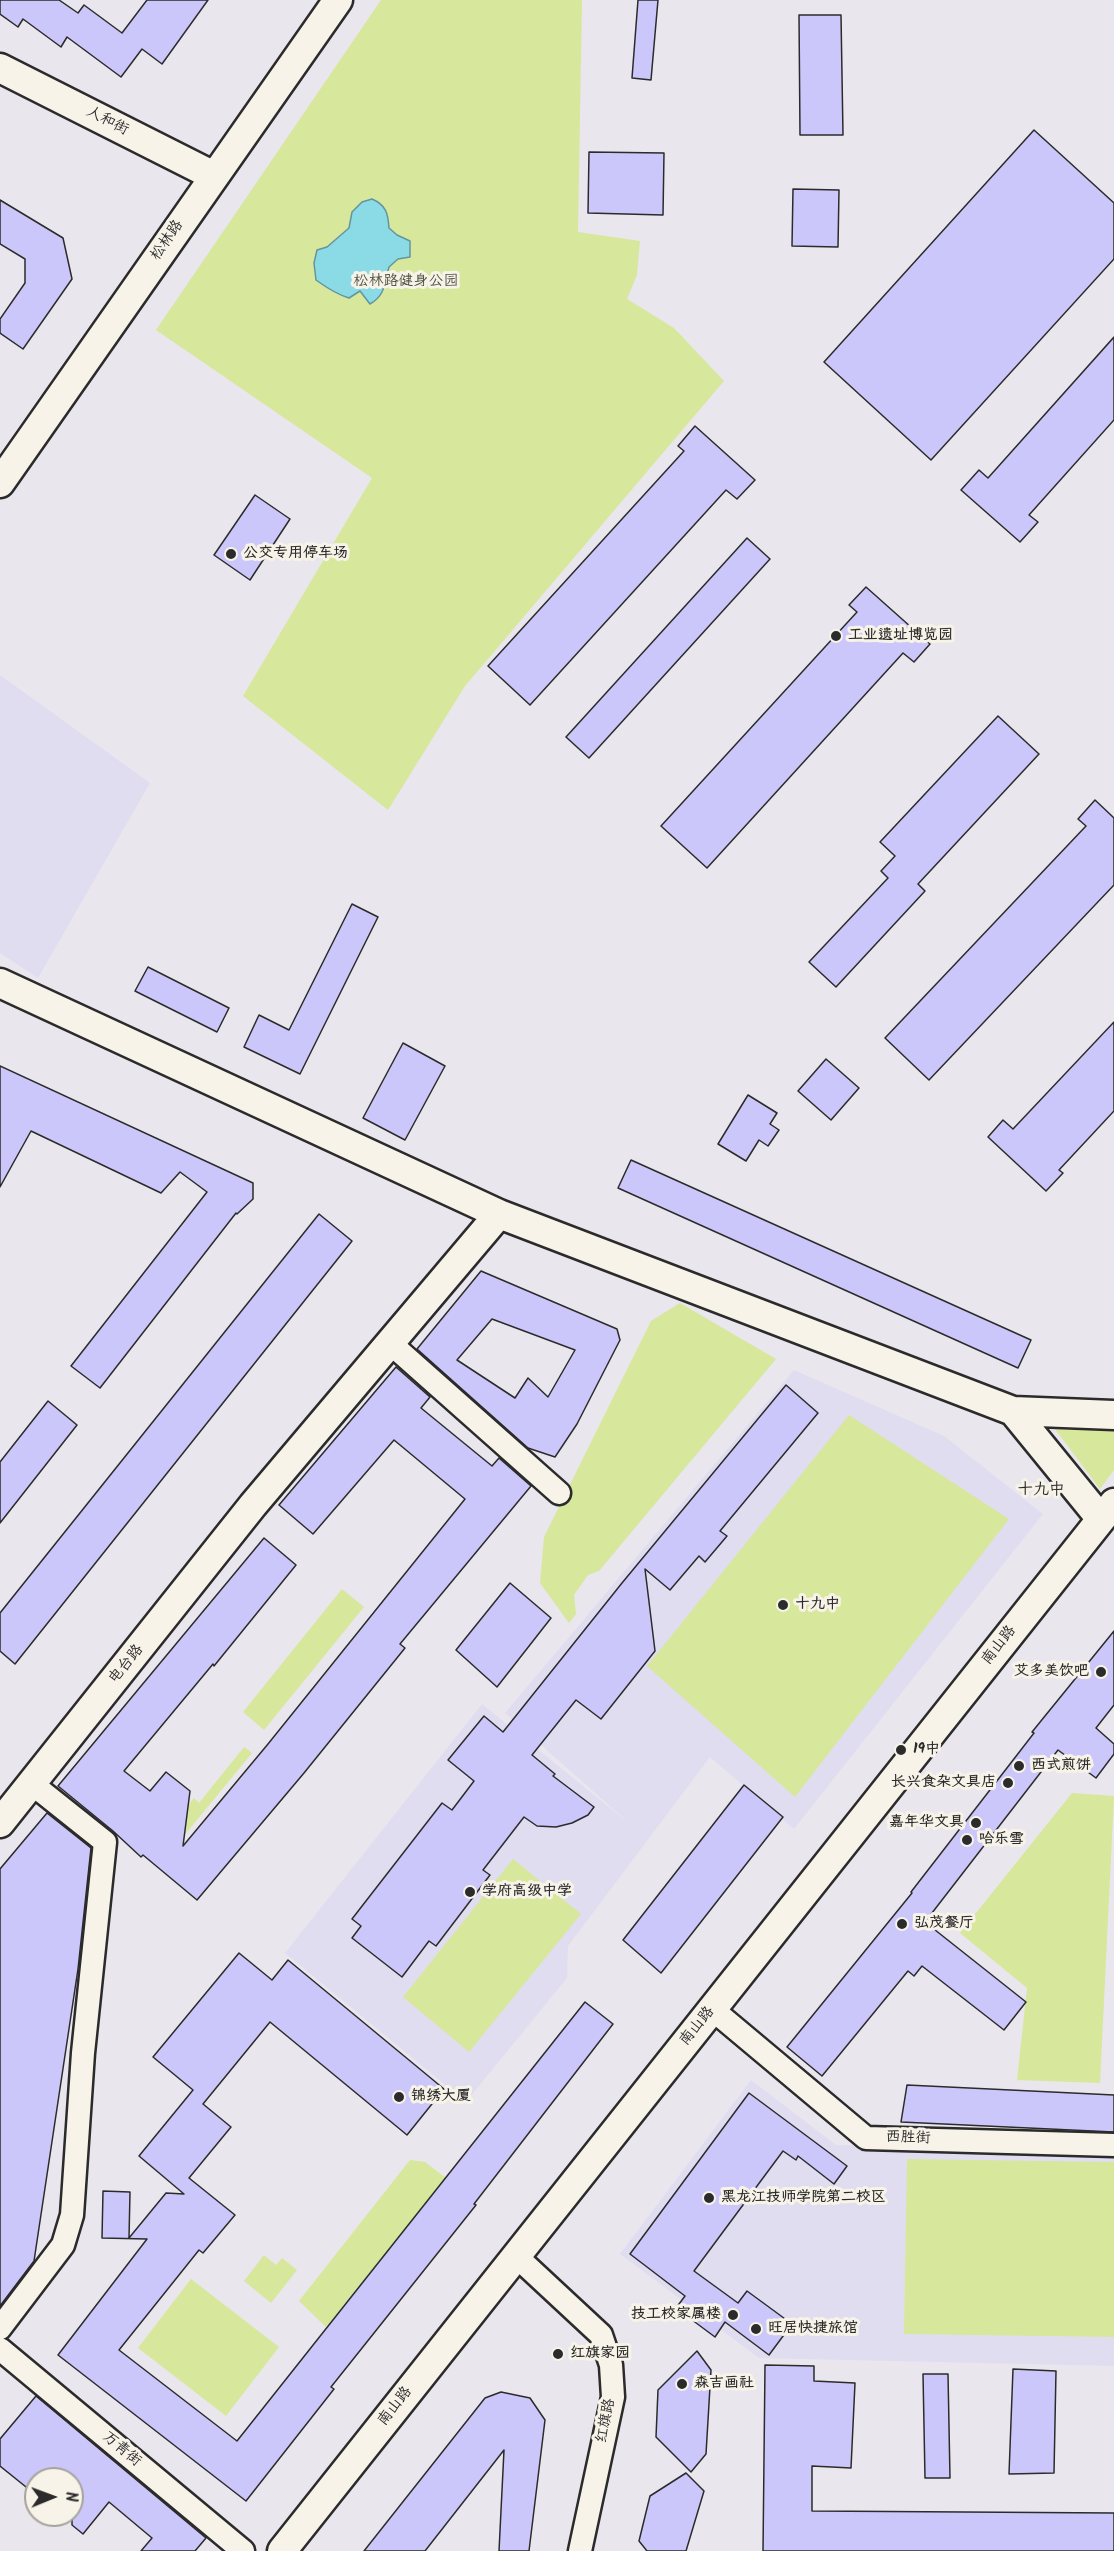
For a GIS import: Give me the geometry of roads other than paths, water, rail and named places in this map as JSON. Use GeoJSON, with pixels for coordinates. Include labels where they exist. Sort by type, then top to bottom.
{"type":"FeatureCollection","features":[{"type":"Feature","properties":{"kind":"street","name":"松林路"},"geometry":{"type":"LineString","coordinates":[[0,483],[338,0]]}},
{"type":"Feature","properties":{"kind":"street","name":"人和街"},"geometry":{"type":"LineString","coordinates":[[0,68],[214,176]]}},
{"type":"Feature","properties":{"kind":"street"},"geometry":{"type":"LineString","coordinates":[[0,983],[499,1214],[1013,1411],[1114,1415]]}},
{"type":"Feature","properties":{"kind":"street","name":"电台路"},"geometry":{"type":"LineString","coordinates":[[0,1823],[253,1505],[499,1214]]}},
{"type":"Feature","properties":{"kind":"street"},"geometry":{"type":"LineString","coordinates":[[390,1343],[559,1492]]}},
{"type":"Feature","properties":{"kind":"street"},"geometry":{"type":"LineString","coordinates":[[1013,1411],[1108,1511]]}},
{"type":"Feature","properties":{"kind":"street","name":"南山路"},"geometry":{"type":"LineString","coordinates":[[282,2551],[1108,1511]]}},
{"type":"Feature","properties":{"kind":"street"},"geometry":{"type":"LineString","coordinates":[[0,2328],[63,2245],[72,2215],[83,2053],[105,1842],[31,1783]]}},
{"type":"Feature","properties":{"kind":"street","name":"西胜街"},"geometry":{"type":"LineString","coordinates":[[712,2009],[866,2138],[1114,2145]]}},
{"type":"Feature","properties":{"kind":"street","name":"红旗路"},"geometry":{"type":"LineString","coordinates":[[516,2256],[601,2335],[611,2365],[613,2397],[580,2551]]}},
{"type":"Feature","properties":{"kind":"street","name":"万青街"},"geometry":{"type":"LineString","coordinates":[[0,2349],[243,2551]]}},
{"type":"Feature","properties":{"kind":"water"},"geometry":{"type":"Polygon","coordinates":[[[372,199],[385,210],[389,228],[410,241],[410,257],[398,259],[389,267],[382,293],[370,304],[360,291],[349,298],[316,280],[314,263],[317,250],[327,247],[349,228],[352,212],[362,202],[372,199]]]}},
{"type":"Feature","properties":{"kind":"place","name":"公交专用停车场"},"geometry":{"type":"Point","coordinates":[231,554]}},
{"type":"Feature","properties":{"kind":"place","name":"工业遗址博览园"},"geometry":{"type":"Point","coordinates":[836,636]}},
{"type":"Feature","properties":{"kind":"place","name":"十九中"},"geometry":{"type":"Point","coordinates":[783,1605]}},
{"type":"Feature","properties":{"kind":"place","name":"艾多美饮吧"},"geometry":{"type":"Point","coordinates":[1101,1672]}},
{"type":"Feature","properties":{"kind":"place","name":"19中"},"geometry":{"type":"Point","coordinates":[901,1750]}},
{"type":"Feature","properties":{"kind":"place","name":"西式煎饼"},"geometry":{"type":"Point","coordinates":[1019,1766]}},
{"type":"Feature","properties":{"kind":"place","name":"长兴食杂文具店"},"geometry":{"type":"Point","coordinates":[1008,1783]}},
{"type":"Feature","properties":{"kind":"place","name":"嘉年华文具"},"geometry":{"type":"Point","coordinates":[976,1823]}},
{"type":"Feature","properties":{"kind":"place","name":"哈乐雪"},"geometry":{"type":"Point","coordinates":[967,1840]}},
{"type":"Feature","properties":{"kind":"place","name":"学府高级中学"},"geometry":{"type":"Point","coordinates":[470,1892]}},
{"type":"Feature","properties":{"kind":"place","name":"弘茂餐厅"},"geometry":{"type":"Point","coordinates":[902,1924]}},
{"type":"Feature","properties":{"kind":"place","name":"锦绣大厦"},"geometry":{"type":"Point","coordinates":[399,2097]}},
{"type":"Feature","properties":{"kind":"place","name":"黑龙江技师学院第二校区"},"geometry":{"type":"Point","coordinates":[709,2198]}},
{"type":"Feature","properties":{"kind":"place","name":"技工校家属楼"},"geometry":{"type":"Point","coordinates":[733,2315]}},
{"type":"Feature","properties":{"kind":"place","name":"旺居快捷旅馆"},"geometry":{"type":"Point","coordinates":[756,2329]}},
{"type":"Feature","properties":{"kind":"place","name":"红旗家园"},"geometry":{"type":"Point","coordinates":[558,2354]}},
{"type":"Feature","properties":{"kind":"place","name":"森吉画社"},"geometry":{"type":"Point","coordinates":[682,2384]}},
{"type":"Feature","properties":{"kind":"district","name":"十九中"},"geometry":{"type":"Point","coordinates":[1041,1491]}},
{"type":"Feature","properties":{"kind":"park label","name":"松林路健身公园"},"geometry":{"type":"Point","coordinates":[406,282]}}]}
